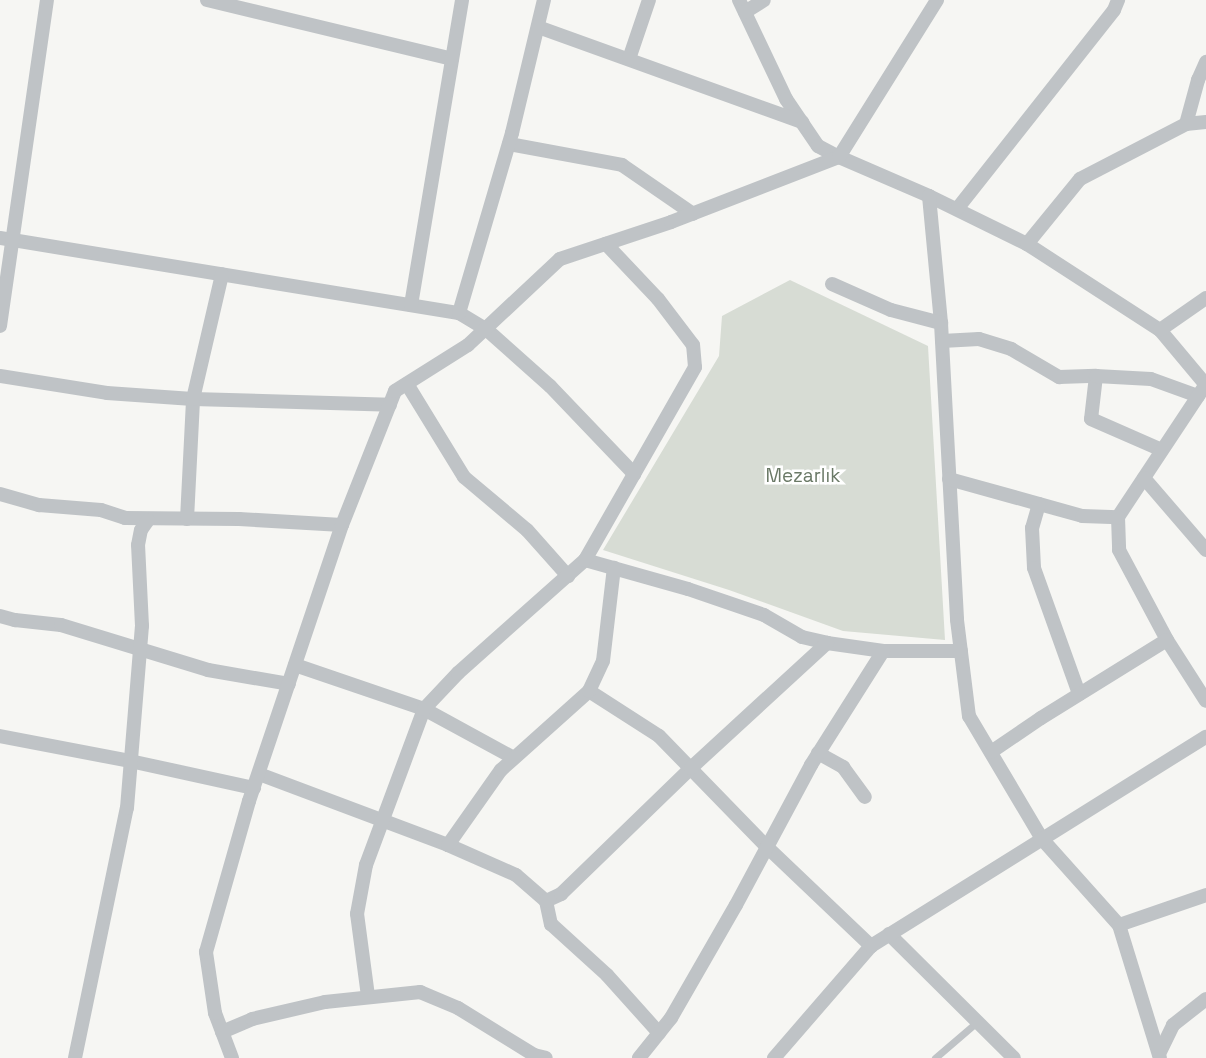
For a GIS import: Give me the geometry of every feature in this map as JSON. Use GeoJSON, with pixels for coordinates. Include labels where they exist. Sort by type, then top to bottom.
{"type":"FeatureCollection","features":[{"type":"Feature","properties":{"kind":"street"},"geometry":{"type":"LineString","coordinates":[[0,326],[6,239],[47,0]]}},
{"type":"Feature","properties":{"kind":"street"},"geometry":{"type":"LineString","coordinates":[[207,0],[452,59]]}},
{"type":"Feature","properties":{"kind":"street"},"geometry":{"type":"LineString","coordinates":[[411,305],[462,0]]}},
{"type":"Feature","properties":{"kind":"street"},"geometry":{"type":"LineString","coordinates":[[459,313],[508,144],[544,0]]}},
{"type":"Feature","properties":{"kind":"street"},"geometry":{"type":"LineString","coordinates":[[629,59],[649,0]]}},
{"type":"Feature","properties":{"kind":"street"},"geometry":{"type":"LineString","coordinates":[[764,0],[742,6],[786,99],[818,146],[929,196],[1027,244],[1160,330],[1203,388]]}},
{"type":"Feature","properties":{"kind":"street"},"geometry":{"type":"LineString","coordinates":[[232,1058],[215,1013],[206,952],[258,774],[342,525],[395,391],[468,345],[560,259],[693,214],[839,157],[937,0]]}},
{"type":"Feature","properties":{"kind":"street"},"geometry":{"type":"LineString","coordinates":[[957,210],[1114,10],[1118,0]]}},
{"type":"Feature","properties":{"kind":"street"},"geometry":{"type":"LineString","coordinates":[[538,27],[802,122]]}},
{"type":"Feature","properties":{"kind":"street"},"geometry":{"type":"LineString","coordinates":[[1186,124],[1198,80],[1206,62]]}},
{"type":"Feature","properties":{"kind":"street"},"geometry":{"type":"LineString","coordinates":[[1027,244],[1080,180],[1186,124],[1206,122]]}},
{"type":"Feature","properties":{"kind":"street"},"geometry":{"type":"LineString","coordinates":[[508,144],[622,165],[693,214]]}},
{"type":"Feature","properties":{"kind":"street"},"geometry":{"type":"LineString","coordinates":[[929,196],[941,323],[957,620],[969,716],[1042,839],[1119,925],[1159,1056]]}},
{"type":"Feature","properties":{"kind":"street"},"geometry":{"type":"LineString","coordinates":[[6,239],[459,313],[486,329],[550,386],[634,474]]}},
{"type":"Feature","properties":{"kind":"street"},"geometry":{"type":"LineString","coordinates":[[368,996],[357,914],[366,865],[424,709],[458,674],[585,560],[695,367],[693,345],[658,299],[606,244]]}},
{"type":"Feature","properties":{"kind":"street"},"geometry":{"type":"LineString","coordinates":[[187,519],[193,399],[222,274]]}},
{"type":"Feature","properties":{"kind":"street"},"geometry":{"type":"LineString","coordinates":[[832,284],[891,310],[941,323]]}},
{"type":"Feature","properties":{"kind":"street"},"geometry":{"type":"LineString","coordinates":[[1160,330],[1206,298]]}},
{"type":"Feature","properties":{"kind":"street"},"geometry":{"type":"LineString","coordinates":[[942,341],[979,339],[1011,349],[1059,376],[1151,379],[1203,388]]}},
{"type":"Feature","properties":{"kind":"street"},"geometry":{"type":"LineString","coordinates":[[0,376],[107,393],[193,399],[390,405]]}},
{"type":"Feature","properties":{"kind":"street"},"geometry":{"type":"LineString","coordinates":[[1096,376],[1092,419],[1162,450]]}},
{"type":"Feature","properties":{"kind":"street"},"geometry":{"type":"LineString","coordinates":[[407,384],[464,476],[527,530],[568,576]]}},
{"type":"Feature","properties":{"kind":"street"},"geometry":{"type":"LineString","coordinates":[[1203,388],[1118,518],[1120,550],[1167,640],[1206,701]]}},
{"type":"Feature","properties":{"kind":"street"},"geometry":{"type":"LineString","coordinates":[[1144,478],[1206,550]]}},
{"type":"Feature","properties":{"kind":"street"},"geometry":{"type":"LineString","coordinates":[[949,480],[1082,516],[1118,518]]}},
{"type":"Feature","properties":{"kind":"street"},"geometry":{"type":"LineString","coordinates":[[0,494],[39,505],[101,510],[125,518],[148,520],[238,519],[342,525]]}},
{"type":"Feature","properties":{"kind":"street"},"geometry":{"type":"LineString","coordinates":[[1039,504],[1032,528],[1034,568],[1079,694]]}},
{"type":"Feature","properties":{"kind":"street"},"geometry":{"type":"LineString","coordinates":[[75,1058],[127,808],[142,626],[138,545],[142,530],[148,520]]}},
{"type":"Feature","properties":{"kind":"street"},"geometry":{"type":"LineString","coordinates":[[585,560],[688,589],[764,615],[802,637],[827,644],[882,651],[961,650]]}},
{"type":"Feature","properties":{"kind":"street"},"geometry":{"type":"LineString","coordinates":[[448,846],[501,770],[589,691],[603,661],[614,568]]}},
{"type":"Feature","properties":{"kind":"street"},"geometry":{"type":"LineString","coordinates":[[0,616],[15,620],[61,625],[208,670],[289,684]]}},
{"type":"Feature","properties":{"kind":"street"},"geometry":{"type":"LineString","coordinates":[[991,752],[1079,694],[1167,640]]}},
{"type":"Feature","properties":{"kind":"street"},"geometry":{"type":"LineString","coordinates":[[546,901],[561,894],[691,768],[827,644]]}},
{"type":"Feature","properties":{"kind":"street"},"geometry":{"type":"LineString","coordinates":[[639,1058],[675,1010],[818,753],[882,651]]}},
{"type":"Feature","properties":{"kind":"street"},"geometry":{"type":"LineString","coordinates":[[295,665],[424,709],[514,758]]}},
{"type":"Feature","properties":{"kind":"street"},"geometry":{"type":"LineString","coordinates":[[589,691],[659,736],[767,847],[871,946]]}},
{"type":"Feature","properties":{"kind":"street"},"geometry":{"type":"LineString","coordinates":[[0,736],[130,761],[254,788]]}},
{"type":"Feature","properties":{"kind":"street"},"geometry":{"type":"LineString","coordinates":[[774,1058],[871,946],[1206,737]]}},
{"type":"Feature","properties":{"kind":"street"},"geometry":{"type":"LineString","coordinates":[[818,753],[843,767],[865,797]]}},
{"type":"Feature","properties":{"kind":"street"},"geometry":{"type":"LineString","coordinates":[[258,774],[382,820],[516,875],[546,901],[551,924],[607,975],[659,1033]]}},
{"type":"Feature","properties":{"kind":"street"},"geometry":{"type":"LineString","coordinates":[[1119,925],[1206,895]]}},
{"type":"Feature","properties":{"kind":"street"},"geometry":{"type":"LineString","coordinates":[[889,934],[1014,1058]]}},
{"type":"Feature","properties":{"kind":"street"},"geometry":{"type":"LineString","coordinates":[[222,1032],[252,1019],[324,1002],[420,992],[458,1008],[534,1055],[546,1058]]}},
{"type":"Feature","properties":{"kind":"street"},"geometry":{"type":"LineString","coordinates":[[1159,1056],[1173,1025],[1206,999]]}},
{"type":"Feature","properties":{"kind":"lane"},"geometry":{"type":"LineString","coordinates":[[935,1058],[977,1022]]}},
{"type":"Feature","properties":{"kind":"green space","name":"Mezarlık"},"geometry":{"type":"Polygon","coordinates":[[[790,280],[928,346],[945,640],[843,631],[729,590],[603,550],[719,356],[722,316],[790,280]]]}}]}
